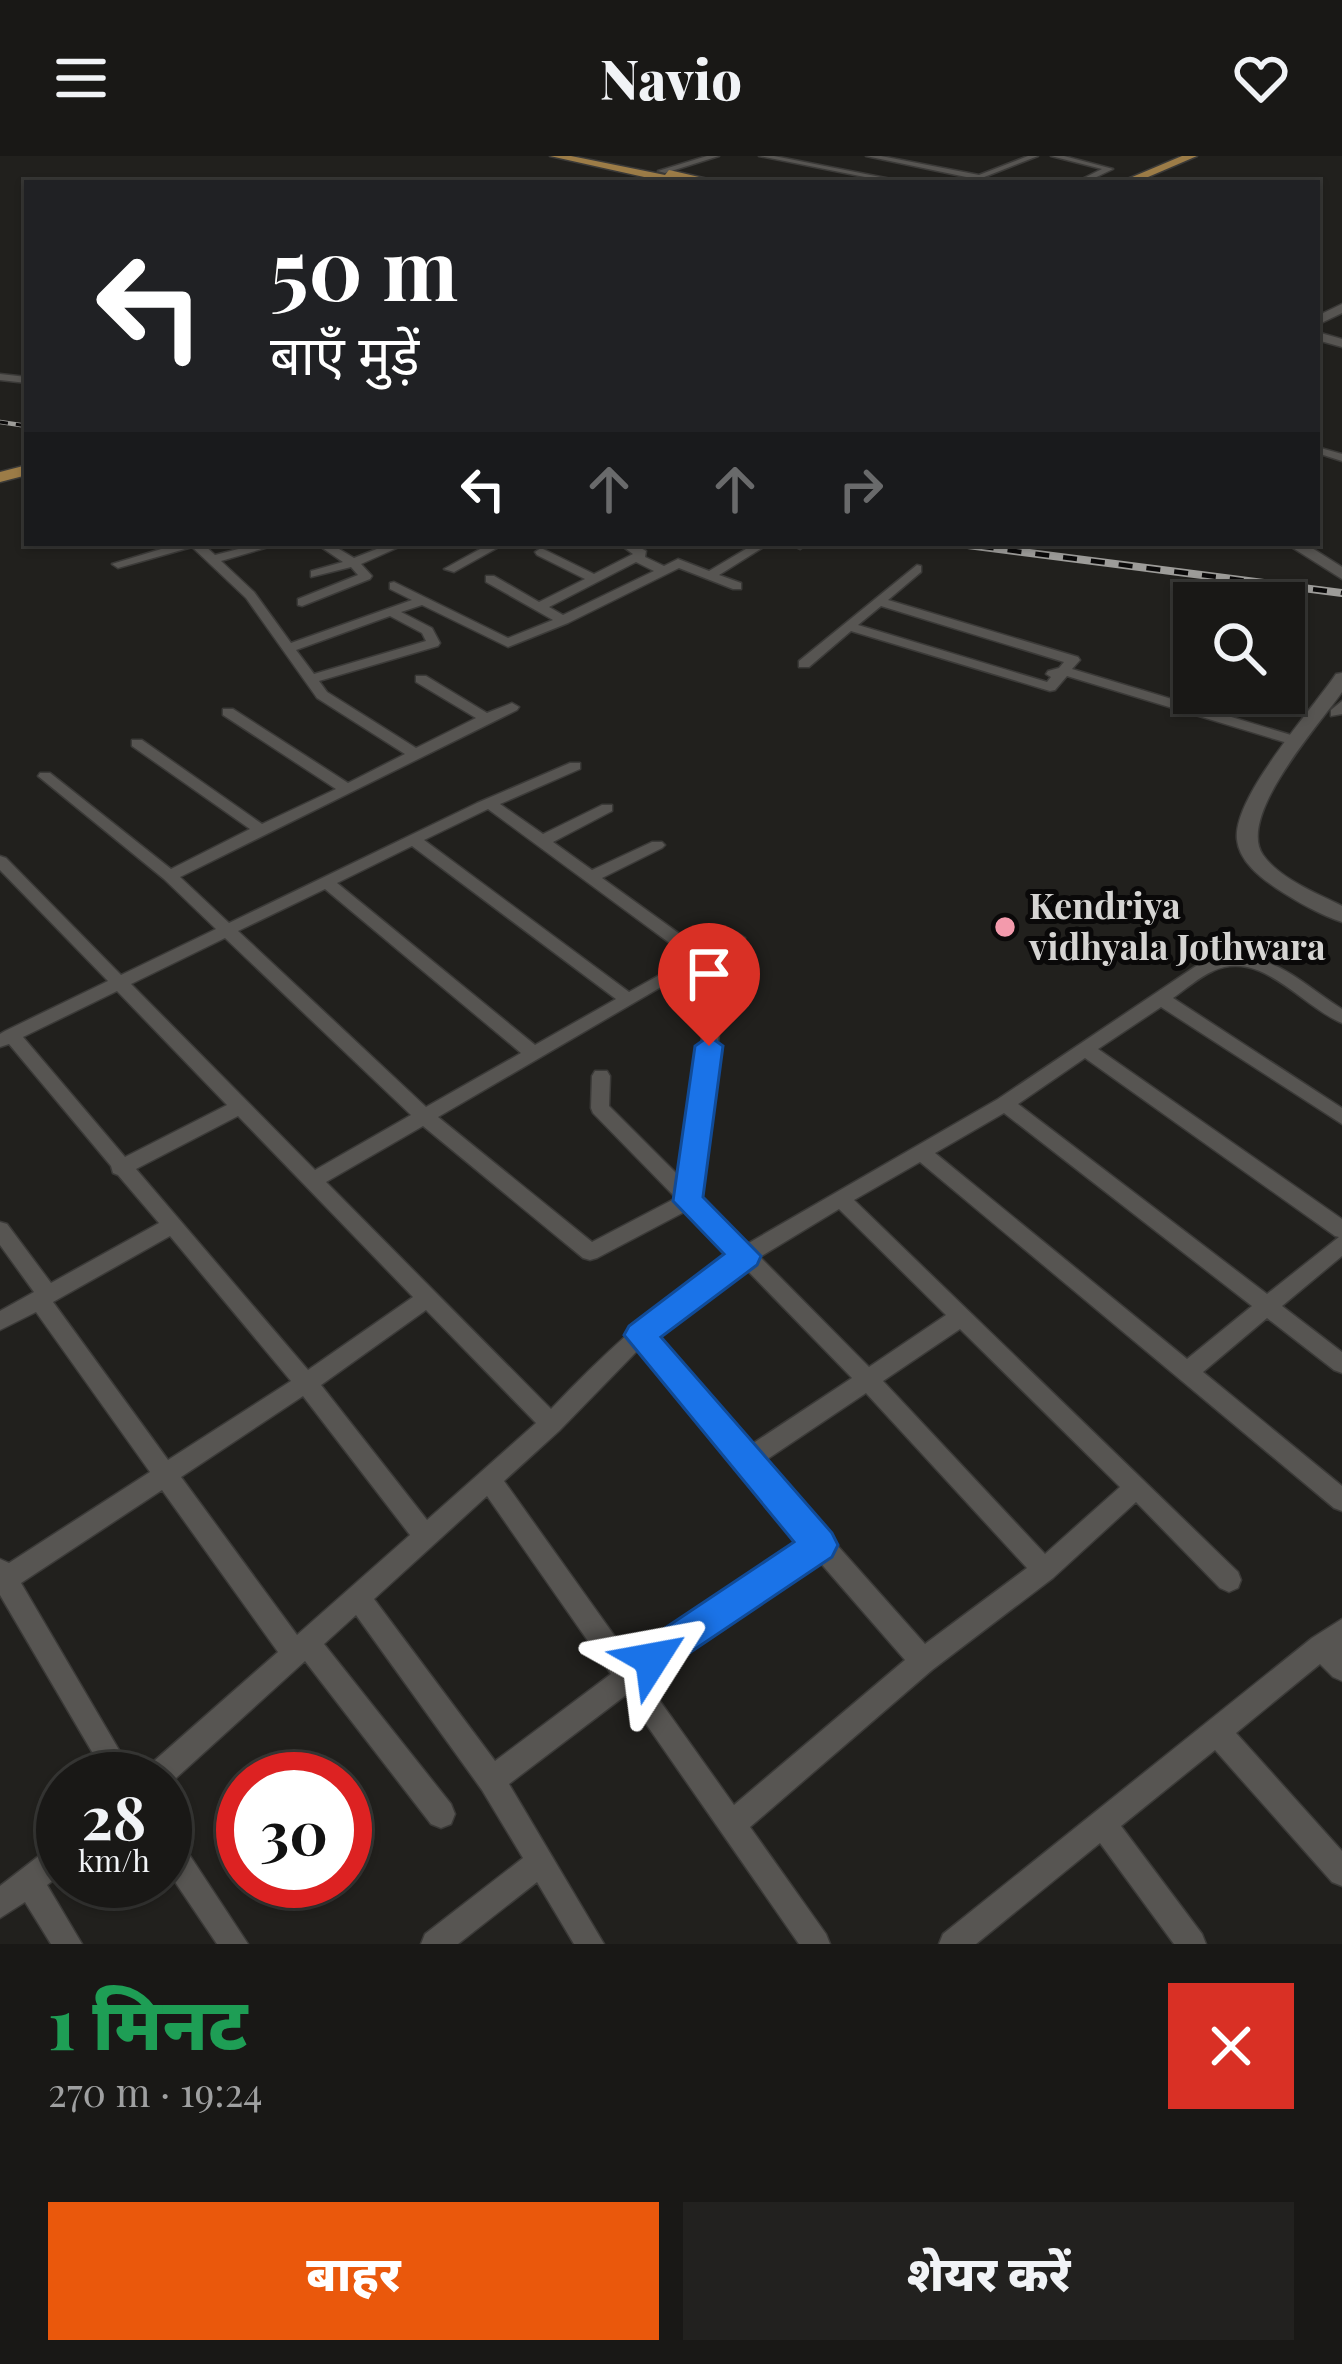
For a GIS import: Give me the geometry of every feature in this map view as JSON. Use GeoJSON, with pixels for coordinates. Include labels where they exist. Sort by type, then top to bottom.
{"type":"FeatureCollection","features":[{"type":"Feature","properties":{"kind":"main road"},"geometry":{"type":"LineString","coordinates":[[555,156],[672,180]]}},
{"type":"Feature","properties":{"kind":"main road"},"geometry":{"type":"LineString","coordinates":[[589,156],[705,180]]}},
{"type":"Feature","properties":{"kind":"main road"},"geometry":{"type":"LineString","coordinates":[[1116,180],[1176,156]]}},
{"type":"Feature","properties":{"kind":"main road"},"geometry":{"type":"LineString","coordinates":[[1132,180],[1192,156]]}},
{"type":"Feature","properties":{"kind":"main road"},"geometry":{"type":"LineString","coordinates":[[1151,180],[1210,156]]}},
{"type":"Feature","properties":{"kind":"street"},"geometry":{"type":"LineString","coordinates":[[662,171],[715,156]]}},
{"type":"Feature","properties":{"kind":"street"},"geometry":{"type":"LineString","coordinates":[[763,156],[891,180]]}},
{"type":"Feature","properties":{"kind":"street"},"geometry":{"type":"LineString","coordinates":[[870,156],[980,177]]}},
{"type":"Feature","properties":{"kind":"street"},"geometry":{"type":"LineString","coordinates":[[916,165],[933,156]]}},
{"type":"Feature","properties":{"kind":"street"},"geometry":{"type":"LineString","coordinates":[[972,180],[1034,156]]}},
{"type":"Feature","properties":{"kind":"street"},"geometry":{"type":"LineString","coordinates":[[1055,156],[1112,158]]}},
{"type":"Feature","properties":{"kind":"street"},"geometry":{"type":"LineString","coordinates":[[1086,180],[1109,171],[1095,160]]}},
{"type":"Feature","properties":{"kind":"street"},"geometry":{"type":"LineString","coordinates":[[118,564],[183,546]]}},
{"type":"Feature","properties":{"kind":"street"},"geometry":{"type":"LineString","coordinates":[[198,546],[291,647],[322,695],[416,754]]}},
{"type":"Feature","properties":{"kind":"street"},"geometry":{"type":"LineString","coordinates":[[215,560],[265,546]]}},
{"type":"Feature","properties":{"kind":"street"},"geometry":{"type":"LineString","coordinates":[[302,602],[366,576],[326,546]]}},
{"type":"Feature","properties":{"kind":"street"},"geometry":{"type":"LineString","coordinates":[[315,574],[395,546]]}},
{"type":"Feature","properties":{"kind":"street"},"geometry":{"type":"LineString","coordinates":[[450,569],[494,546]]}},
{"type":"Feature","properties":{"kind":"street"},"geometry":{"type":"LineString","coordinates":[[628,546],[664,571]]}},
{"type":"Feature","properties":{"kind":"street"},"geometry":{"type":"LineString","coordinates":[[539,607],[656,546]]}},
{"type":"Feature","properties":{"kind":"street"},"geometry":{"type":"LineString","coordinates":[[710,575],[759,546]]}},
{"type":"Feature","properties":{"kind":"street"},"geometry":{"type":"LineString","coordinates":[[1298,546],[1342,574]]}},
{"type":"Feature","properties":{"kind":"street"},"geometry":{"type":"LineString","coordinates":[[541,552],[595,579]]}},
{"type":"Feature","properties":{"kind":"street"},"geometry":{"type":"LineString","coordinates":[[394,586],[508,643],[678,563],[737,586]]}},
{"type":"Feature","properties":{"kind":"street"},"geometry":{"type":"LineString","coordinates":[[803,664],[917,569]]}},
{"type":"Feature","properties":{"kind":"street"},"geometry":{"type":"LineString","coordinates":[[490,579],[563,620]]}},
{"type":"Feature","properties":{"kind":"street"},"geometry":{"type":"LineString","coordinates":[[291,647],[423,600]]}},
{"type":"Feature","properties":{"kind":"street"},"geometry":{"type":"LineString","coordinates":[[879,601],[1073,660],[1064,671]]}},
{"type":"Feature","properties":{"kind":"street"},"geometry":{"type":"LineString","coordinates":[[312,679],[433,643],[427,631],[392,612]]}},
{"type":"Feature","properties":{"kind":"street"},"geometry":{"type":"LineString","coordinates":[[849,626],[1029,681],[1064,671],[1296,741]]}},
{"type":"Feature","properties":{"kind":"street"},"geometry":{"type":"LineString","coordinates":[[1342,678],[1325,709],[1296,741],[1244,830],[1248,849],[1293,888],[1342,915]]}},
{"type":"Feature","properties":{"kind":"street"},"geometry":{"type":"LineString","coordinates":[[421,680],[486,718]]}},
{"type":"Feature","properties":{"kind":"street"},"geometry":{"type":"LineString","coordinates":[[170,876],[512,707]]}},
{"type":"Feature","properties":{"kind":"street"},"geometry":{"type":"LineString","coordinates":[[228,712],[347,789]]}},
{"type":"Feature","properties":{"kind":"street"},"geometry":{"type":"LineString","coordinates":[[137,743],[260,830]]}},
{"type":"Feature","properties":{"kind":"street"},"geometry":{"type":"LineString","coordinates":[[426,1537],[306,1383],[5,1035],[575,766]]}},
{"type":"Feature","properties":{"kind":"street"},"geometry":{"type":"LineString","coordinates":[[45,776],[170,876],[424,1116],[590,1252],[688,1201]]}},
{"type":"Feature","properties":{"kind":"street"},"geometry":{"type":"LineString","coordinates":[[490,803],[700,956]]}},
{"type":"Feature","properties":{"kind":"street"},"geometry":{"type":"LineString","coordinates":[[542,841],[607,808]]}},
{"type":"Feature","properties":{"kind":"street"},"geometry":{"type":"LineString","coordinates":[[414,840],[627,998]]}},
{"type":"Feature","properties":{"kind":"street"},"geometry":{"type":"LineString","coordinates":[[592,877],[657,845]]}},
{"type":"Feature","properties":{"kind":"street"},"geometry":{"type":"LineString","coordinates":[[0,861],[551,1424]]}},
{"type":"Feature","properties":{"kind":"street"},"geometry":{"type":"LineString","coordinates":[[326,882],[532,1053]]}},
{"type":"Feature","properties":{"kind":"street"},"geometry":{"type":"LineString","coordinates":[[313,1180],[737,938]]}},
{"type":"Feature","properties":{"kind":"street"},"geometry":{"type":"LineString","coordinates":[[185,1752],[551,1424],[640,1335],[701,1285],[746,1256],[1005,1104],[1208,966],[1242,958],[1262,963],[1342,1017]]}},
{"type":"Feature","properties":{"kind":"street"},"geometry":{"type":"LineString","coordinates":[[1160,998],[1342,1118]]}},
{"type":"Feature","properties":{"kind":"street"},"geometry":{"type":"LineString","coordinates":[[688,1201],[714,1001]]}},
{"type":"Feature","properties":{"kind":"street"},"geometry":{"type":"LineString","coordinates":[[1084,1048],[1342,1230]]}},
{"type":"Feature","properties":{"kind":"street"},"geometry":{"type":"LineString","coordinates":[[601,1076],[600,1108],[866,1378],[1044,1570]]}},
{"type":"Feature","properties":{"kind":"street"},"geometry":{"type":"LineString","coordinates":[[1005,1104],[1342,1364]]}},
{"type":"Feature","properties":{"kind":"street"},"geometry":{"type":"LineString","coordinates":[[120,1168],[241,1106]]}},
{"type":"Feature","properties":{"kind":"street"},"geometry":{"type":"LineString","coordinates":[[922,1153],[1342,1500]]}},
{"type":"Feature","properties":{"kind":"street"},"geometry":{"type":"LineString","coordinates":[[842,1199],[1229,1580]]}},
{"type":"Feature","properties":{"kind":"street"},"geometry":{"type":"LineString","coordinates":[[0,1321],[169,1227]]}},
{"type":"Feature","properties":{"kind":"street"},"geometry":{"type":"LineString","coordinates":[[0,1230],[167,1472],[301,1648],[441,1814]]}},
{"type":"Feature","properties":{"kind":"street"},"geometry":{"type":"LineString","coordinates":[[1188,1371],[1342,1244]]}},
{"type":"Feature","properties":{"kind":"street"},"geometry":{"type":"LineString","coordinates":[[107,1752],[2,1577],[306,1383],[428,1298]]}},
{"type":"Feature","properties":{"kind":"street"},"geometry":{"type":"LineString","coordinates":[[749,1459],[962,1316]]}},
{"type":"Feature","properties":{"kind":"street"},"geometry":{"type":"LineString","coordinates":[[640,1335],[923,1661]]}},
{"type":"Feature","properties":{"kind":"street"},"geometry":{"type":"LineString","coordinates":[[490,1479],[816,1944]]}},
{"type":"Feature","properties":{"kind":"street"},"geometry":{"type":"LineString","coordinates":[[732,1825],[923,1661],[1044,1570],[1136,1487]]}},
{"type":"Feature","properties":{"kind":"street"},"geometry":{"type":"LineString","coordinates":[[492,1780],[627,1678],[820,1545]]}},
{"type":"Feature","properties":{"kind":"street"},"geometry":{"type":"LineString","coordinates":[[358,1598],[492,1780],[590,1944]]}},
{"type":"Feature","properties":{"kind":"street"},"geometry":{"type":"LineString","coordinates":[[954,1944],[1332,1639],[1342,1668]]}},
{"type":"Feature","properties":{"kind":"street"},"geometry":{"type":"LineString","coordinates":[[1217,1732],[1342,1872]]}},
{"type":"Feature","properties":{"kind":"street"},"geometry":{"type":"LineString","coordinates":[[1103,1824],[1192,1944]]}},
{"type":"Feature","properties":{"kind":"street"},"geometry":{"type":"LineString","coordinates":[[435,1944],[540,1862]]}},
{"type":"Feature","properties":{"kind":"street"},"geometry":{"type":"LineString","coordinates":[[0,1904],[36,1876]]}},
{"type":"Feature","properties":{"kind":"street"},"geometry":{"type":"LineString","coordinates":[[29,1882],[68,1944]]}},
{"type":"Feature","properties":{"kind":"street"},"geometry":{"type":"LineString","coordinates":[[192,1883],[234,1944]]}},
{"type":"Feature","properties":{"kind":"railway"},"geometry":{"type":"LineString","coordinates":[[0,422],[24,426]]}},
{"type":"Feature","properties":{"kind":"railway"},"geometry":{"type":"LineString","coordinates":[[975,546],[1342,593]]}},
{"type":"Feature","properties":{"kind":"place","name":"Kendriya vidhyala Jothwara"},"geometry":{"type":"Point","coordinates":[1005,927]}},
{"type":"Feature","properties":{"kind":"route"},"geometry":{"type":"LineString","coordinates":[[652,1659],[820,1545],[734,1439],[640,1335],[701,1285],[746,1256],[688,1201],[709,1046]]}}]}
